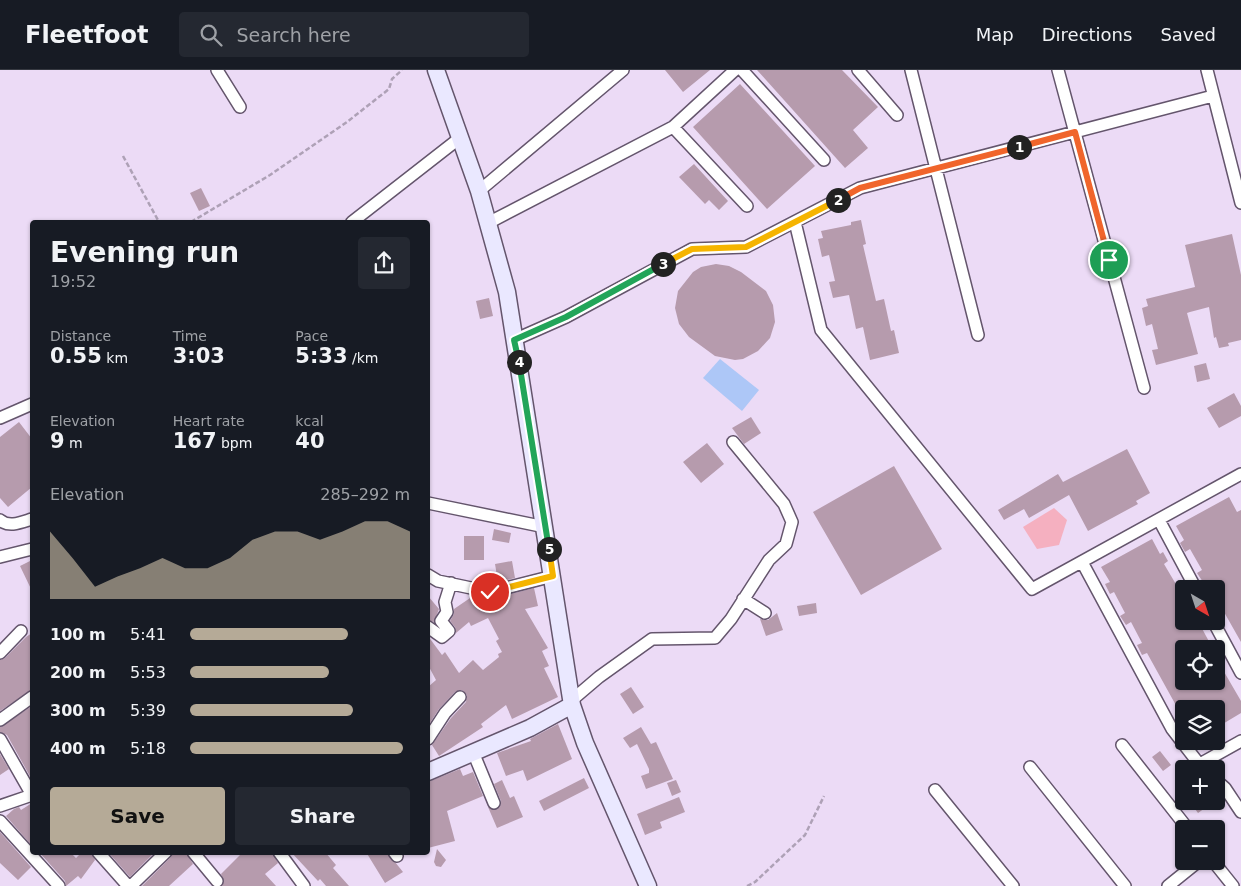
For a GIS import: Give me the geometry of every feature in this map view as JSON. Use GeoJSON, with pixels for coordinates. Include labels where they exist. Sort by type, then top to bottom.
{"type":"FeatureCollection","features":[{"type":"Feature","properties":{"kind":"main road"},"geometry":{"type":"LineString","coordinates":[[436,70],[479,191],[507,292],[572,702],[584,743],[648,886]]}},
{"type":"Feature","properties":{"kind":"main road"},"geometry":{"type":"LineString","coordinates":[[430,771],[530,728],[572,702]]}},
{"type":"Feature","properties":{"kind":"street"},"geometry":{"type":"LineString","coordinates":[[218,70],[240,107]]}},
{"type":"Feature","properties":{"kind":"street"},"geometry":{"type":"LineString","coordinates":[[479,191],[623,70]]}},
{"type":"Feature","properties":{"kind":"street"},"geometry":{"type":"LineString","coordinates":[[488,223],[673,127],[735,70]]}},
{"type":"Feature","properties":{"kind":"street"},"geometry":{"type":"LineString","coordinates":[[742,70],[824,160]]}},
{"type":"Feature","properties":{"kind":"street"},"geometry":{"type":"LineString","coordinates":[[858,70],[897,115]]}},
{"type":"Feature","properties":{"kind":"street"},"geometry":{"type":"LineString","coordinates":[[912,70],[978,335]]}},
{"type":"Feature","properties":{"kind":"street"},"geometry":{"type":"LineString","coordinates":[[1058,70],[1144,388]]}},
{"type":"Feature","properties":{"kind":"street"},"geometry":{"type":"LineString","coordinates":[[1207,70],[1241,202]]}},
{"type":"Feature","properties":{"kind":"street"},"geometry":{"type":"LineString","coordinates":[[514,340],[566,317],[692,249],[746,247],[860,188],[1213,96]]}},
{"type":"Feature","properties":{"kind":"street"},"geometry":{"type":"LineString","coordinates":[[673,127],[747,206]]}},
{"type":"Feature","properties":{"kind":"street"},"geometry":{"type":"LineString","coordinates":[[355,220],[461,137]]}},
{"type":"Feature","properties":{"kind":"street"},"geometry":{"type":"LineString","coordinates":[[794,222],[821,330],[1004,558],[1032,589],[1158,520],[1239,479]]}},
{"type":"Feature","properties":{"kind":"street"},"geometry":{"type":"LineString","coordinates":[[0,418],[30,405]]}},
{"type":"Feature","properties":{"kind":"street"},"geometry":{"type":"LineString","coordinates":[[572,702],[599,677],[652,640],[715,638],[731,619],[742,599],[769,560],[786,544],[792,522],[784,504],[733,442]]}},
{"type":"Feature","properties":{"kind":"street"},"geometry":{"type":"LineString","coordinates":[[430,503],[545,527]]}},
{"type":"Feature","properties":{"kind":"street"},"geometry":{"type":"LineString","coordinates":[[0,520],[4,524],[16,524],[30,520]]}},
{"type":"Feature","properties":{"kind":"street"},"geometry":{"type":"LineString","coordinates":[[1158,520],[1191,580]]}},
{"type":"Feature","properties":{"kind":"street"},"geometry":{"type":"LineString","coordinates":[[0,557],[30,550]]}},
{"type":"Feature","properties":{"kind":"street"},"geometry":{"type":"LineString","coordinates":[[1082,562],[1172,729],[1195,760]]}},
{"type":"Feature","properties":{"kind":"street"},"geometry":{"type":"LineString","coordinates":[[430,575],[438,581],[490,592],[553,576]]}},
{"type":"Feature","properties":{"kind":"street"},"geometry":{"type":"LineString","coordinates":[[430,628],[442,637],[449,631],[441,621],[447,612],[445,602],[451,583]]}},
{"type":"Feature","properties":{"kind":"street"},"geometry":{"type":"LineString","coordinates":[[742,599],[766,613]]}},
{"type":"Feature","properties":{"kind":"street"},"geometry":{"type":"LineString","coordinates":[[1218,630],[1241,673]]}},
{"type":"Feature","properties":{"kind":"street"},"geometry":{"type":"LineString","coordinates":[[0,653],[22,631]]}},
{"type":"Feature","properties":{"kind":"street"},"geometry":{"type":"LineString","coordinates":[[430,736],[445,713],[460,697]]}},
{"type":"Feature","properties":{"kind":"street"},"geometry":{"type":"LineString","coordinates":[[0,720],[30,698]]}},
{"type":"Feature","properties":{"kind":"street"},"geometry":{"type":"LineString","coordinates":[[0,740],[30,792]]}},
{"type":"Feature","properties":{"kind":"street"},"geometry":{"type":"LineString","coordinates":[[1211,760],[1241,741]]}},
{"type":"Feature","properties":{"kind":"street"},"geometry":{"type":"LineString","coordinates":[[1122,745],[1181,820]]}},
{"type":"Feature","properties":{"kind":"street"},"geometry":{"type":"LineString","coordinates":[[473,752],[494,803]]}},
{"type":"Feature","properties":{"kind":"street"},"geometry":{"type":"LineString","coordinates":[[1030,767],[1125,886]]}},
{"type":"Feature","properties":{"kind":"street"},"geometry":{"type":"LineString","coordinates":[[1225,787],[1241,812]]}},
{"type":"Feature","properties":{"kind":"street"},"geometry":{"type":"LineString","coordinates":[[935,790],[1013,886]]}},
{"type":"Feature","properties":{"kind":"street"},"geometry":{"type":"LineString","coordinates":[[0,806],[30,796]]}},
{"type":"Feature","properties":{"kind":"street"},"geometry":{"type":"LineString","coordinates":[[0,821],[30,854]]}},
{"type":"Feature","properties":{"kind":"street"},"geometry":{"type":"LineString","coordinates":[[31,855],[59,886]]}},
{"type":"Feature","properties":{"kind":"street"},"geometry":{"type":"LineString","coordinates":[[101,855],[129,886],[163,855]]}},
{"type":"Feature","properties":{"kind":"street"},"geometry":{"type":"LineString","coordinates":[[195,855],[217,881]]}},
{"type":"Feature","properties":{"kind":"street"},"geometry":{"type":"LineString","coordinates":[[281,855],[304,886]]}},
{"type":"Feature","properties":{"kind":"street"},"geometry":{"type":"LineString","coordinates":[[1169,886],[1188,870]]}},
{"type":"Feature","properties":{"kind":"street"},"geometry":{"type":"LineString","coordinates":[[1221,870],[1233,886]]}},
{"type":"Feature","properties":{"kind":"path"},"geometry":{"type":"LineString","coordinates":[[193,220],[270,175],[346,122],[389,89],[392,79],[402,70]]}},
{"type":"Feature","properties":{"kind":"path"},"geometry":{"type":"LineString","coordinates":[[123,156],[158,220]]}},
{"type":"Feature","properties":{"kind":"path"},"geometry":{"type":"LineString","coordinates":[[747,886],[754,882],[805,835],[824,796]]}},
{"type":"Feature","properties":{"kind":"shaded area"},"geometry":{"type":"Polygon","coordinates":[[[1054,508],[1067,520],[1059,545],[1037,549],[1023,527],[1054,508]]]}},
{"type":"Feature","properties":{"kind":"water"},"geometry":{"type":"Polygon","coordinates":[[[720,359],[759,390],[742,411],[703,378],[720,359]]]}},
{"type":"Feature","properties":{"kind":"building"},"geometry":{"type":"Polygon","coordinates":[[[665,70],[710,70],[683,92],[665,70]]]}},
{"type":"Feature","properties":{"kind":"building"},"geometry":{"type":"Polygon","coordinates":[[[757,70],[842,70],[878,107],[853,130],[868,148],[845,168],[757,70]]]}},
{"type":"Feature","properties":{"kind":"building"},"geometry":{"type":"Polygon","coordinates":[[[740,84],[815,166],[767,209],[693,127],[740,84]]]}},
{"type":"Feature","properties":{"kind":"building"},"geometry":{"type":"Polygon","coordinates":[[[694,164],[728,201],[719,210],[709,200],[705,204],[679,177],[694,164]]]}},
{"type":"Feature","properties":{"kind":"building"},"geometry":{"type":"Polygon","coordinates":[[[201,188],[210,206],[199,211],[190,193],[201,188]]]}},
{"type":"Feature","properties":{"kind":"building"},"geometry":{"type":"Polygon","coordinates":[[[861,220],[866,244],[863,245],[876,301],[884,299],[891,331],[894,330],[899,353],[870,360],[863,327],[856,329],[849,295],[833,298],[829,282],[835,281],[829,255],[822,257],[818,239],[823,238],[821,231],[851,225],[851,222],[861,220]]]}},
{"type":"Feature","properties":{"kind":"building"},"geometry":{"type":"Polygon","coordinates":[[[1232,234],[1241,275],[1241,340],[1228,343],[1229,346],[1219,348],[1216,337],[1214,338],[1209,307],[1190,312],[1187,313],[1198,354],[1156,365],[1152,350],[1158,349],[1152,324],[1146,326],[1142,308],[1148,306],[1146,299],[1195,287],[1185,245],[1232,234]]]}},
{"type":"Feature","properties":{"kind":"building"},"geometry":{"type":"Polygon","coordinates":[[[716,264],[729,266],[741,272],[766,291],[773,305],[775,322],[770,338],[758,351],[743,359],[735,360],[715,356],[689,337],[679,324],[675,308],[678,291],[693,272],[701,267],[716,264]]]}},
{"type":"Feature","properties":{"kind":"building"},"geometry":{"type":"Polygon","coordinates":[[[489,298],[493,316],[480,319],[476,301],[489,298]]]}},
{"type":"Feature","properties":{"kind":"building"},"geometry":{"type":"Polygon","coordinates":[[[1206,363],[1210,379],[1197,382],[1194,366],[1206,363]]]}},
{"type":"Feature","properties":{"kind":"building"},"geometry":{"type":"Polygon","coordinates":[[[1234,393],[1241,406],[1241,416],[1219,428],[1207,408],[1234,393]]]}},
{"type":"Feature","properties":{"kind":"building"},"geometry":{"type":"Polygon","coordinates":[[[751,417],[761,433],[744,444],[732,428],[751,417]]]}},
{"type":"Feature","properties":{"kind":"building"},"geometry":{"type":"Polygon","coordinates":[[[19,422],[30,436],[30,489],[8,507],[0,498],[0,437],[19,422]]]}},
{"type":"Feature","properties":{"kind":"building"},"geometry":{"type":"Polygon","coordinates":[[[707,443],[724,464],[701,483],[683,462],[707,443]]]}},
{"type":"Feature","properties":{"kind":"building"},"geometry":{"type":"Polygon","coordinates":[[[1127,449],[1150,493],[1136,501],[1138,504],[1088,531],[1069,495],[1029,518],[1024,509],[1004,520],[998,510],[1058,474],[1063,482],[1127,449]]]}},
{"type":"Feature","properties":{"kind":"building"},"geometry":{"type":"Polygon","coordinates":[[[894,466],[942,549],[861,595],[813,512],[894,466]]]}},
{"type":"Feature","properties":{"kind":"building"},"geometry":{"type":"Polygon","coordinates":[[[1229,497],[1237,512],[1241,510],[1241,642],[1225,614],[1225,580],[1202,580],[1197,573],[1202,570],[1190,549],[1185,552],[1180,543],[1184,540],[1176,526],[1229,497]]]}},
{"type":"Feature","properties":{"kind":"building"},"geometry":{"type":"Polygon","coordinates":[[[494,529],[511,533],[509,543],[492,540],[494,529]]]}},
{"type":"Feature","properties":{"kind":"building"},"geometry":{"type":"Polygon","coordinates":[[[464,536],[484,536],[484,560],[464,560],[464,536]]]}},
{"type":"Feature","properties":{"kind":"building"},"geometry":{"type":"Polygon","coordinates":[[[1152,539],[1160,554],[1163,552],[1168,561],[1164,564],[1175,583],[1175,630],[1203,630],[1208,640],[1175,640],[1175,690],[1225,690],[1225,673],[1241,701],[1241,713],[1225,723],[1225,700],[1175,700],[1175,704],[1147,653],[1142,655],[1137,645],[1142,643],[1131,622],[1126,625],[1120,616],[1125,613],[1114,592],[1110,594],[1105,584],[1110,582],[1101,567],[1152,539]]]}},
{"type":"Feature","properties":{"kind":"building"},"geometry":{"type":"Polygon","coordinates":[[[30,561],[30,587],[20,566],[30,561]]]}},
{"type":"Feature","properties":{"kind":"building"},"geometry":{"type":"Polygon","coordinates":[[[512,561],[515,578],[498,582],[495,564],[512,561]]]}},
{"type":"Feature","properties":{"kind":"building"},"geometry":{"type":"Polygon","coordinates":[[[534,588],[538,606],[525,609],[548,648],[542,651],[549,666],[544,668],[558,697],[512,719],[506,705],[481,724],[483,727],[439,756],[432,745],[451,718],[466,702],[467,695],[462,690],[455,692],[439,709],[430,723],[430,685],[436,680],[430,669],[430,639],[442,655],[445,652],[459,673],[473,660],[483,670],[499,657],[498,654],[502,652],[496,641],[499,639],[488,618],[471,626],[469,622],[456,633],[455,627],[450,621],[454,614],[454,609],[473,596],[478,597],[480,600],[492,599],[534,588]]]}},
{"type":"Feature","properties":{"kind":"building"},"geometry":{"type":"Polygon","coordinates":[[[430,598],[439,609],[434,622],[430,621],[430,598]]]}},
{"type":"Feature","properties":{"kind":"building"},"geometry":{"type":"Polygon","coordinates":[[[816,603],[817,613],[799,616],[797,606],[816,603]]]}},
{"type":"Feature","properties":{"kind":"building"},"geometry":{"type":"Polygon","coordinates":[[[777,613],[783,630],[766,636],[760,619],[768,620],[777,613]]]}},
{"type":"Feature","properties":{"kind":"building"},"geometry":{"type":"Polygon","coordinates":[[[30,634],[30,691],[0,711],[0,660],[5,658],[30,634]]]}},
{"type":"Feature","properties":{"kind":"building"},"geometry":{"type":"Polygon","coordinates":[[[631,687],[644,707],[633,714],[620,694],[631,687]]]}},
{"type":"Feature","properties":{"kind":"building"},"geometry":{"type":"Polygon","coordinates":[[[30,707],[30,776],[7,735],[0,732],[0,727],[30,707]]]}},
{"type":"Feature","properties":{"kind":"building"},"geometry":{"type":"Polygon","coordinates":[[[558,724],[572,759],[527,781],[523,770],[506,776],[497,753],[531,741],[530,739],[558,724]]]}},
{"type":"Feature","properties":{"kind":"building"},"geometry":{"type":"Polygon","coordinates":[[[641,727],[651,744],[656,742],[673,779],[646,789],[641,776],[649,773],[649,769],[637,744],[630,748],[623,738],[641,727]]]}},
{"type":"Feature","properties":{"kind":"building"},"geometry":{"type":"Polygon","coordinates":[[[1160,751],[1171,765],[1163,771],[1152,757],[1160,751]]]}},
{"type":"Feature","properties":{"kind":"building"},"geometry":{"type":"Polygon","coordinates":[[[0,754],[9,769],[0,775],[0,754]]]}},
{"type":"Feature","properties":{"kind":"building"},"geometry":{"type":"Polygon","coordinates":[[[460,769],[463,776],[473,772],[483,796],[447,811],[455,841],[430,847],[430,781],[460,769]]]}},
{"type":"Feature","properties":{"kind":"building"},"geometry":{"type":"Polygon","coordinates":[[[584,778],[589,788],[544,811],[539,801],[584,778]]]}},
{"type":"Feature","properties":{"kind":"building"},"geometry":{"type":"Polygon","coordinates":[[[502,780],[510,798],[514,796],[523,817],[497,828],[488,807],[494,810],[500,807],[501,801],[494,784],[502,780]]]}},
{"type":"Feature","properties":{"kind":"building"},"geometry":{"type":"Polygon","coordinates":[[[676,780],[681,792],[672,796],[667,783],[676,780]]]}},
{"type":"Feature","properties":{"kind":"building"},"geometry":{"type":"Polygon","coordinates":[[[679,797],[685,812],[660,822],[662,828],[645,835],[637,814],[679,797]]]}},
{"type":"Feature","properties":{"kind":"building"},"geometry":{"type":"Polygon","coordinates":[[[30,804],[30,844],[6,816],[19,807],[21,810],[30,804]]]}},
{"type":"Feature","properties":{"kind":"building"},"geometry":{"type":"Polygon","coordinates":[[[0,832],[31,867],[18,880],[0,863],[0,832]]]}},
{"type":"Feature","properties":{"kind":"building"},"geometry":{"type":"Polygon","coordinates":[[[437,849],[446,860],[441,867],[436,866],[434,862],[437,849]]]}},
{"type":"Feature","properties":{"kind":"building"},"geometry":{"type":"Polygon","coordinates":[[[42,855],[73,855],[76,858],[79,855],[92,855],[95,860],[81,879],[78,876],[66,886],[65,881],[42,855]]]}},
{"type":"Feature","properties":{"kind":"building"},"geometry":{"type":"Polygon","coordinates":[[[111,855],[152,855],[130,877],[111,855]]]}},
{"type":"Feature","properties":{"kind":"building"},"geometry":{"type":"Polygon","coordinates":[[[172,855],[188,855],[193,864],[169,886],[142,886],[172,855]]]}},
{"type":"Feature","properties":{"kind":"building"},"geometry":{"type":"Polygon","coordinates":[[[240,855],[274,855],[278,863],[265,874],[276,886],[222,886],[224,880],[221,874],[240,855]]]}},
{"type":"Feature","properties":{"kind":"building"},"geometry":{"type":"Polygon","coordinates":[[[294,855],[328,855],[336,865],[333,868],[349,886],[326,886],[320,879],[318,881],[294,855]]]}},
{"type":"Feature","properties":{"kind":"building"},"geometry":{"type":"Polygon","coordinates":[[[368,855],[389,855],[403,872],[385,883],[368,855]]]}},
{"type":"Feature","properties":{"kind":"route"},"geometry":{"type":"LineString","coordinates":[[490,592],[553,576],[514,340],[566,317],[692,249],[746,247],[860,188],[1075,132],[1109,260]]}}]}
